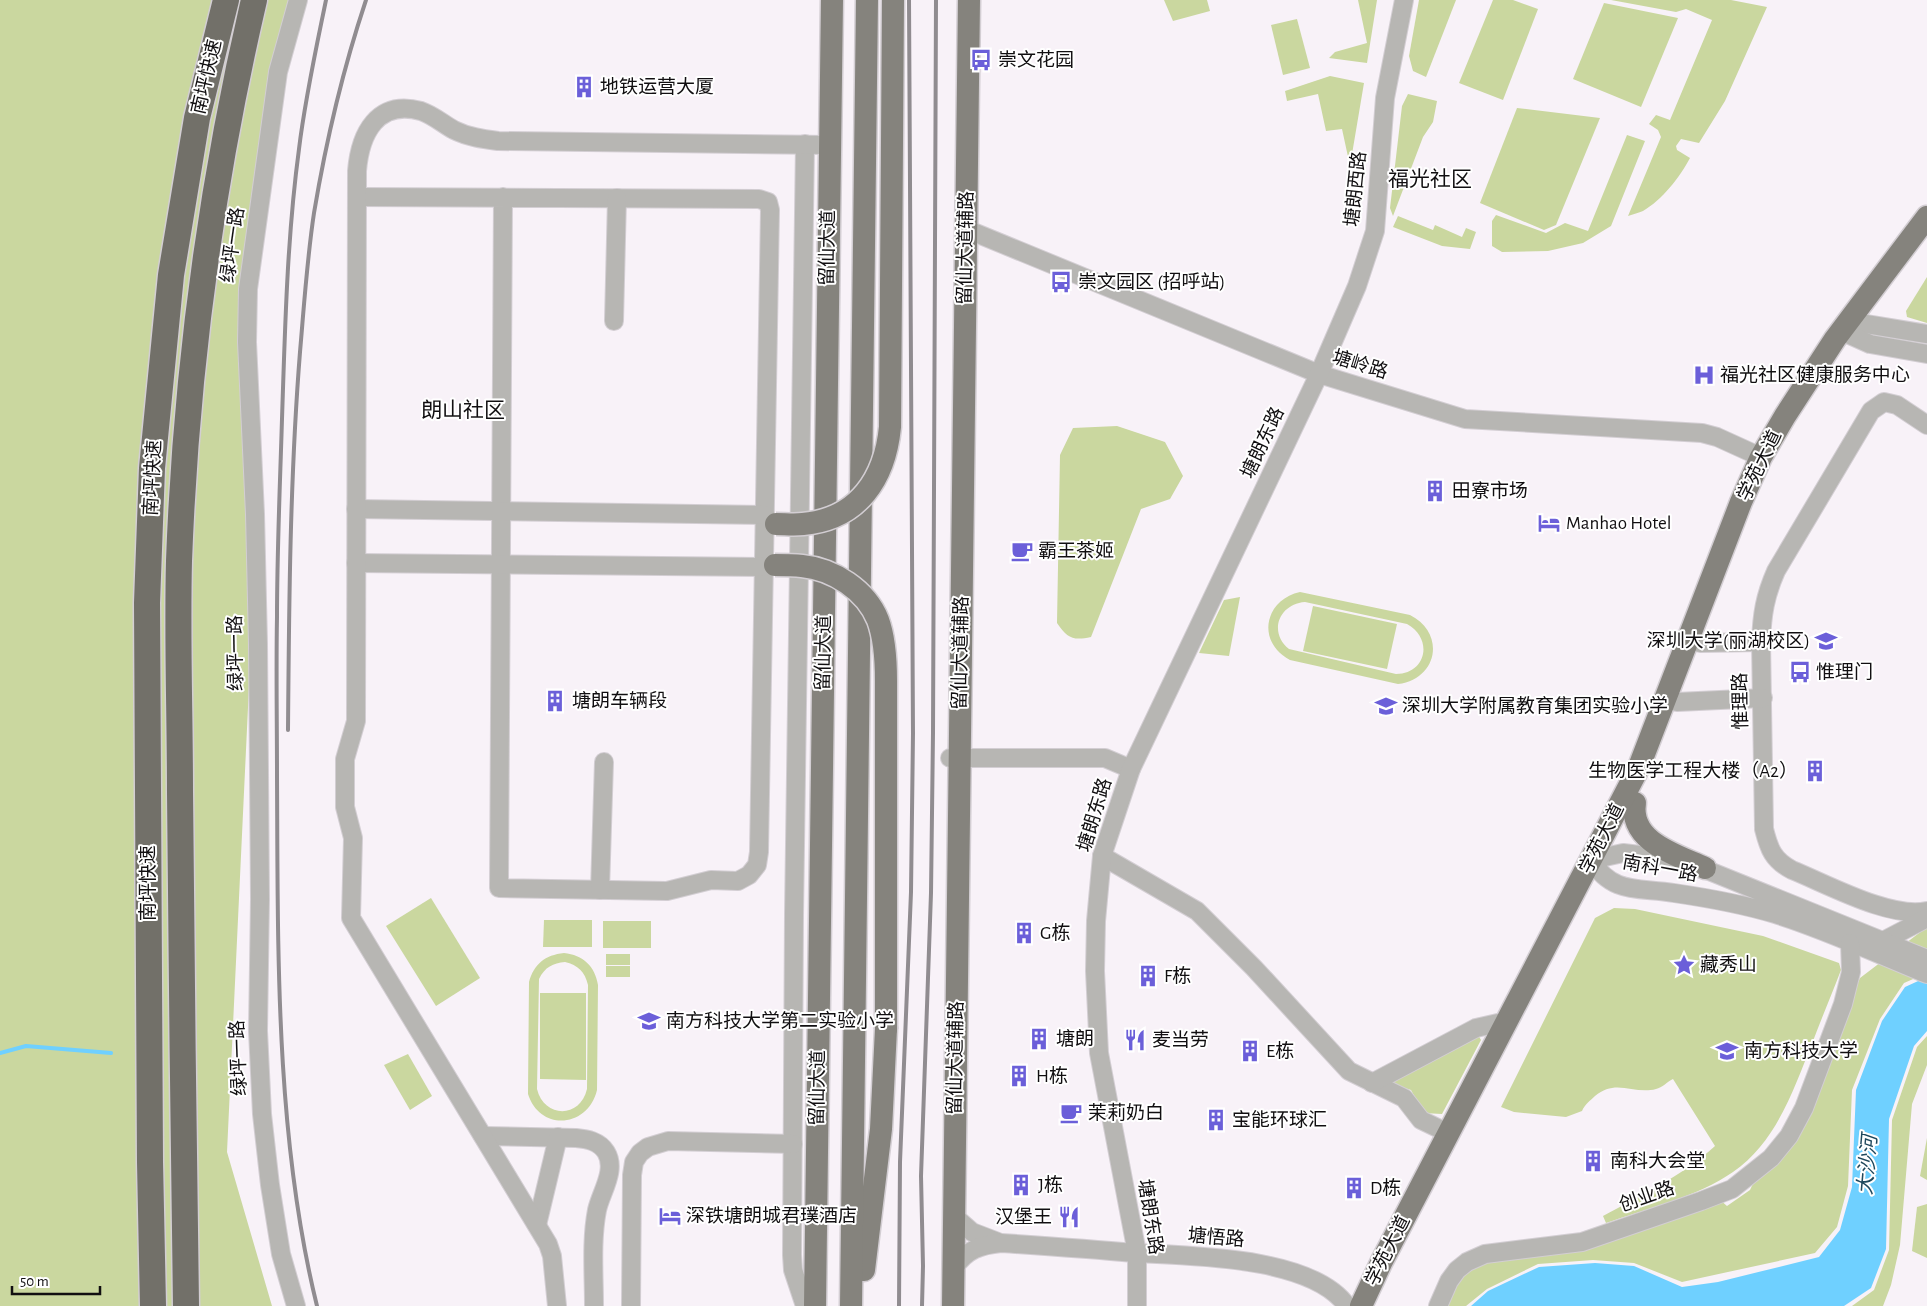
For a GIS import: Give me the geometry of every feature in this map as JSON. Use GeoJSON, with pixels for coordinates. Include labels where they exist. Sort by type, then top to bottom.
{"type":"FeatureCollection","features":[{"type":"Feature","properties":{"kind":"highway"},"geometry":{"type":"LineString","coordinates":[[197,118],[208,0]]}},
{"type":"Feature","properties":{"kind":"highway","name":"南坪快速"},"geometry":{"type":"LineString","coordinates":[[153,1306],[148,962],[147,603],[152,468],[171,275],[197,118],[226,0]]}},
{"type":"Feature","properties":{"kind":"highway","name":"南坪快速"},"geometry":{"type":"LineString","coordinates":[[186,1306],[181,962],[179,612],[183,489],[198,311],[207,245],[254,0]]}},
{"type":"Feature","properties":{"kind":"highway"},"geometry":{"type":"LineString","coordinates":[[237,84],[263,0]]}},
{"type":"Feature","properties":{"kind":"main road","name":"留仙大道"},"geometry":{"type":"LineString","coordinates":[[815,1306],[832,0]]}},
{"type":"Feature","properties":{"kind":"main road","name":"留仙大道"},"geometry":{"type":"LineString","coordinates":[[851,1306],[867,0]]}},
{"type":"Feature","properties":{"kind":"main road"},"geometry":{"type":"LineString","coordinates":[[769,521],[803,524],[818,522],[836,515],[854,504],[867,492],[884,462],[890,427],[893,0]]}},
{"type":"Feature","properties":{"kind":"main road","name":"留仙大道辅路"},"geometry":{"type":"LineString","coordinates":[[954,1306],[958,0]]}},
{"type":"Feature","properties":{"kind":"main road","name":"留仙大道辅路"},"geometry":{"type":"LineString","coordinates":[[944,1306],[969,0]]}},
{"type":"Feature","properties":{"kind":"main road","name":"学苑大道"},"geometry":{"type":"LineString","coordinates":[[1377,1306],[1600,863],[1741,502],[1761,457],[1785,416],[1850,328],[1927,217]]}},
{"type":"Feature","properties":{"kind":"main road","name":"学苑大道"},"geometry":{"type":"LineString","coordinates":[[1361,1306],[1371,1282],[1505,1025],[1635,803],[1768,472],[1850,328],[1927,237]]}},
{"type":"Feature","properties":{"kind":"main road"},"geometry":{"type":"LineString","coordinates":[[768,566],[803,566],[818,569],[845,581],[870,604],[878,619],[882,636],[886,672],[886,1029],[881,1129],[860,1306]]}},
{"type":"Feature","properties":{"kind":"main road"},"geometry":{"type":"LineString","coordinates":[[1635,803],[1636,823],[1648,839],[1668,851],[1705,868]]}},
{"type":"Feature","properties":{"kind":"street","name":"绿坪一路"},"geometry":{"type":"LineString","coordinates":[[296,1306],[281,1254],[270,1185],[262,1114],[258,1040],[260,899],[258,644],[248,289],[278,72],[298,0]]}},
{"type":"Feature","properties":{"kind":"street","name":"塘朗西路"},"geometry":{"type":"LineString","coordinates":[[1319,374],[1357,286],[1375,231],[1385,98],[1404,0]]}},
{"type":"Feature","properties":{"kind":"street"},"geometry":{"type":"LineString","coordinates":[[557,1306],[552,1256],[548,1244],[351,918],[353,838],[345,807],[345,759],[356,721],[357,171],[360,148],[364,135],[377,119],[396,110],[409,109],[423,112],[456,131],[484,139],[537,142],[830,145]]}},
{"type":"Feature","properties":{"kind":"street"},"geometry":{"type":"LineString","coordinates":[[805,144],[792,1255],[793,1270],[805,1306]]}},
{"type":"Feature","properties":{"kind":"street"},"geometry":{"type":"LineString","coordinates":[[357,197],[503,197],[759,199],[768,202],[770,210],[769,521],[760,852],[757,865],[749,875],[738,880],[711,880],[667,891],[499,888],[503,197]]}},
{"type":"Feature","properties":{"kind":"street"},"geometry":{"type":"LineString","coordinates":[[614,321],[617,198]]}},
{"type":"Feature","properties":{"kind":"street","name":"塘岭路"},"geometry":{"type":"LineString","coordinates":[[966,229],[1319,374],[1465,419],[1702,433],[1717,437],[1761,457]]}},
{"type":"Feature","properties":{"kind":"street"},"geometry":{"type":"LineString","coordinates":[[1850,328],[1927,334]]}},
{"type":"Feature","properties":{"kind":"street"},"geometry":{"type":"LineString","coordinates":[[1850,328],[1870,344],[1927,354]]}},
{"type":"Feature","properties":{"kind":"street","name":"塘朗东路"},"geometry":{"type":"LineString","coordinates":[[1137,1306],[1136,1253],[1099,1053],[1095,972],[1096,922],[1102,856],[1131,769],[1319,374]]}},
{"type":"Feature","properties":{"kind":"street","name":"惟理路"},"geometry":{"type":"LineString","coordinates":[[1927,425],[1897,405],[1884,402],[1871,410],[1776,571],[1766,592],[1761,642],[1764,829],[1770,850],[1781,864],[1792,870],[1874,904],[1907,912],[1927,911]]}},
{"type":"Feature","properties":{"kind":"street"},"geometry":{"type":"LineString","coordinates":[[356,509],[501,511],[769,521]]}},
{"type":"Feature","properties":{"kind":"street"},"geometry":{"type":"LineString","coordinates":[[356,563],[768,566]]}},
{"type":"Feature","properties":{"kind":"street"},"geometry":{"type":"LineString","coordinates":[[1700,643],[1761,642]]}},
{"type":"Feature","properties":{"kind":"street"},"geometry":{"type":"LineString","coordinates":[[1677,702],[1763,698]]}},
{"type":"Feature","properties":{"kind":"street"},"geometry":{"type":"LineString","coordinates":[[955,758],[1105,758],[1131,769]]}},
{"type":"Feature","properties":{"kind":"street"},"geometry":{"type":"LineString","coordinates":[[600,890],[604,762]]}},
{"type":"Feature","properties":{"kind":"street","name":"南科一路"},"geometry":{"type":"LineString","coordinates":[[1927,959],[1882,946],[1705,868],[1682,860],[1623,853],[1600,863],[1611,882],[1623,887],[1689,895],[1766,912],[1850,943],[1882,946],[1927,974]]}},
{"type":"Feature","properties":{"kind":"street"},"geometry":{"type":"LineString","coordinates":[[1102,856],[1197,911],[1254,968],[1349,1071],[1404,1098],[1421,1120],[1448,1133]]}},
{"type":"Feature","properties":{"kind":"street"},"geometry":{"type":"LineString","coordinates":[[1882,946],[1927,918]]}},
{"type":"Feature","properties":{"kind":"street","name":"创业路"},"geometry":{"type":"LineString","coordinates":[[1438,1306],[1449,1281],[1457,1270],[1467,1262],[1485,1254],[1582,1242],[1732,1189],[1761,1167],[1771,1158],[1788,1136],[1804,1108],[1848,986],[1851,972],[1850,943]]}},
{"type":"Feature","properties":{"kind":"street"},"geometry":{"type":"LineString","coordinates":[[1372,1083],[1476,1028],[1498,1023],[1505,1025]]}},
{"type":"Feature","properties":{"kind":"street"},"geometry":{"type":"LineString","coordinates":[[483,1136],[558,1137],[590,1140],[598,1144],[606,1152],[610,1162],[609,1174],[599,1205],[594,1231],[594,1306]]}},
{"type":"Feature","properties":{"kind":"street"},"geometry":{"type":"LineString","coordinates":[[537,1225],[558,1137]]}},
{"type":"Feature","properties":{"kind":"street"},"geometry":{"type":"LineString","coordinates":[[631,1306],[632,1175],[634,1162],[640,1153],[648,1147],[668,1141],[793,1144]]}},
{"type":"Feature","properties":{"kind":"street","name":"塘悟路"},"geometry":{"type":"LineString","coordinates":[[954,1217],[972,1232],[1001,1243]]}},
{"type":"Feature","properties":{"kind":"street","name":"塘悟路"},"geometry":{"type":"LineString","coordinates":[[954,1268],[970,1251],[984,1244],[1001,1243],[1228,1258],[1292,1273],[1332,1290],[1353,1290],[1371,1282]]}},
{"type":"Feature","properties":{"kind":"street","name":"塘悟路"},"geometry":{"type":"LineString","coordinates":[[1332,1290],[1347,1306]]}},
{"type":"Feature","properties":{"kind":"green space"},"geometry":{"type":"Polygon","coordinates":[[[0,0],[296,0],[244,289],[251,644],[227,1152],[272,1306],[0,1306],[0,0]]]}},
{"type":"Feature","properties":{"kind":"green space"},"geometry":{"type":"Polygon","coordinates":[[[1164,0],[1207,0],[1210,11],[1173,21],[1164,0]]]}},
{"type":"Feature","properties":{"kind":"green space"},"geometry":{"type":"Polygon","coordinates":[[[1358,0],[1377,0],[1367,63],[1329,58],[1335,52],[1367,43],[1358,0]]]}},
{"type":"Feature","properties":{"kind":"green space"},"geometry":{"type":"Polygon","coordinates":[[[1419,0],[1456,0],[1426,77],[1413,71],[1409,56],[1419,0]]]}},
{"type":"Feature","properties":{"kind":"green space"},"geometry":{"type":"Polygon","coordinates":[[[1493,0],[1513,0],[1538,9],[1503,100],[1459,83],[1493,0]]]}},
{"type":"Feature","properties":{"kind":"green space"},"geometry":{"type":"Polygon","coordinates":[[[1611,0],[1731,0],[1767,7],[1725,101],[1699,143],[1681,139],[1676,146],[1677,150],[1690,158],[1681,173],[1657,201],[1643,211],[1628,216],[1661,137],[1658,130],[1649,124],[1656,115],[1670,120],[1712,20],[1686,9],[1676,12],[1611,0]]]}},
{"type":"Feature","properties":{"kind":"green space"},"geometry":{"type":"Polygon","coordinates":[[[1604,3],[1678,18],[1641,107],[1573,79],[1604,3]]]}},
{"type":"Feature","properties":{"kind":"green space"},"geometry":{"type":"Polygon","coordinates":[[[1297,19],[1310,68],[1283,75],[1271,25],[1297,19]]]}},
{"type":"Feature","properties":{"kind":"green space"},"geometry":{"type":"Polygon","coordinates":[[[1330,76],[1364,83],[1350,166],[1342,129],[1326,131],[1318,94],[1287,101],[1285,91],[1330,76]]]}},
{"type":"Feature","properties":{"kind":"green space"},"geometry":{"type":"Polygon","coordinates":[[[1408,94],[1437,101],[1433,122],[1423,137],[1393,216],[1390,208],[1402,106],[1408,94]]]}},
{"type":"Feature","properties":{"kind":"green space"},"geometry":{"type":"Polygon","coordinates":[[[1517,108],[1600,118],[1556,225],[1544,230],[1480,203],[1517,108]]]}},
{"type":"Feature","properties":{"kind":"green space"},"geometry":{"type":"Polygon","coordinates":[[[1627,135],[1645,141],[1611,226],[1583,243],[1548,251],[1502,252],[1492,246],[1492,221],[1496,215],[1546,233],[1565,223],[1588,231],[1627,135]]]}},
{"type":"Feature","properties":{"kind":"green space"},"geometry":{"type":"Polygon","coordinates":[[[1398,216],[1433,230],[1435,225],[1462,237],[1466,228],[1476,232],[1470,249],[1442,246],[1393,227],[1398,216]]]}},
{"type":"Feature","properties":{"kind":"green space"},"geometry":{"type":"Polygon","coordinates":[[[1927,277],[1927,323],[1907,317],[1906,311],[1927,277]]]}},
{"type":"Feature","properties":{"kind":"green space"},"geometry":{"type":"Polygon","coordinates":[[[1117,426],[1165,442],[1183,476],[1170,499],[1141,509],[1091,637],[1080,639],[1067,635],[1057,623],[1060,455],[1073,428],[1117,426]]]}},
{"type":"Feature","properties":{"kind":"green space"},"geometry":{"type":"Polygon","coordinates":[[[1300,592],[1410,615],[1421,623],[1429,633],[1433,643],[1429,665],[1422,674],[1398,684],[1290,660],[1279,652],[1272,643],[1269,633],[1269,622],[1272,612],[1278,603],[1288,596],[1300,592]],[[1305,602],[1296,604],[1283,613],[1278,627],[1279,635],[1289,649],[1396,674],[1414,668],[1420,662],[1423,655],[1421,638],[1416,630],[1407,624],[1305,602]]]}},
{"type":"Feature","properties":{"kind":"green space"},"geometry":{"type":"Polygon","coordinates":[[[1240,597],[1229,656],[1199,653],[1224,600],[1240,597]]]}},
{"type":"Feature","properties":{"kind":"green space"},"geometry":{"type":"Polygon","coordinates":[[[1313,606],[1397,624],[1387,669],[1303,651],[1313,606]]]}},
{"type":"Feature","properties":{"kind":"green space"},"geometry":{"type":"Polygon","coordinates":[[[431,898],[480,978],[436,1006],[386,926],[431,898]]]}},
{"type":"Feature","properties":{"kind":"green space"},"geometry":{"type":"Polygon","coordinates":[[[1614,908],[1635,909],[1763,936],[1839,963],[1841,970],[1791,1095],[1773,1130],[1748,1160],[1719,1181],[1704,1188],[1606,1223],[1603,1216],[1676,1176],[1715,1146],[1673,1079],[1656,1089],[1610,1088],[1595,1096],[1582,1111],[1566,1117],[1514,1112],[1501,1107],[1595,918],[1614,908]]]}},
{"type":"Feature","properties":{"kind":"green space"},"geometry":{"type":"Polygon","coordinates":[[[544,920],[592,920],[592,947],[543,947],[544,920]]]}},
{"type":"Feature","properties":{"kind":"green space"},"geometry":{"type":"Polygon","coordinates":[[[603,921],[651,921],[651,948],[603,948],[603,921]]]}},
{"type":"Feature","properties":{"kind":"green space"},"geometry":{"type":"Polygon","coordinates":[[[1927,927],[1927,973],[1904,983],[1880,1019],[1852,1090],[1848,1186],[1837,1227],[1815,1253],[1682,1282],[1634,1263],[1593,1260],[1538,1264],[1487,1289],[1466,1306],[1443,1306],[1468,1266],[1719,1199],[1727,1206],[1750,1190],[1758,1173],[1773,1161],[1860,978],[1927,927]]]}},
{"type":"Feature","properties":{"kind":"green space"},"geometry":{"type":"Polygon","coordinates":[[[557,954],[571,954],[582,959],[591,967],[598,985],[597,1090],[592,1103],[584,1112],[574,1118],[564,1120],[553,1119],[543,1115],[534,1106],[528,1094],[529,982],[537,965],[546,958],[557,954]],[[565,962],[553,965],[544,971],[539,979],[537,1089],[541,1099],[547,1105],[554,1110],[562,1111],[570,1110],[577,1106],[583,1099],[587,1089],[588,985],[585,976],[577,967],[565,962]]]}},
{"type":"Feature","properties":{"kind":"green space"},"geometry":{"type":"Polygon","coordinates":[[[606,954],[630,954],[630,965],[606,965],[606,954]]]}},
{"type":"Feature","properties":{"kind":"green space"},"geometry":{"type":"Polygon","coordinates":[[[606,966],[630,966],[630,977],[606,977],[606,966]]]}},
{"type":"Feature","properties":{"kind":"green space"},"geometry":{"type":"Polygon","coordinates":[[[540,993],[586,993],[586,1080],[540,1079],[540,993]]]}},
{"type":"Feature","properties":{"kind":"green space"},"geometry":{"type":"Polygon","coordinates":[[[1477,1033],[1481,1040],[1442,1114],[1423,1113],[1411,1090],[1386,1082],[1477,1033]]]}},
{"type":"Feature","properties":{"kind":"green space"},"geometry":{"type":"Polygon","coordinates":[[[1927,1036],[1927,1065],[1912,1104],[1900,1245],[1891,1285],[1883,1306],[1852,1306],[1874,1290],[1889,1250],[1892,1120],[1917,1047],[1927,1036]]]}},
{"type":"Feature","properties":{"kind":"green space"},"geometry":{"type":"Polygon","coordinates":[[[408,1054],[432,1096],[410,1110],[384,1065],[408,1054]]]}},
{"type":"Feature","properties":{"kind":"green space"},"geometry":{"type":"Polygon","coordinates":[[[1927,1138],[1927,1180],[1920,1176],[1927,1138]]]}},
{"type":"Feature","properties":{"kind":"green space"},"geometry":{"type":"Polygon","coordinates":[[[1927,1204],[1927,1258],[1912,1251],[1917,1207],[1927,1204]]]}},
{"type":"Feature","properties":{"kind":"water","name":"大沙河"},"geometry":{"type":"Polygon","coordinates":[[[1927,977],[1927,1031],[1914,1046],[1889,1119],[1886,1249],[1871,1288],[1844,1306],[1471,1306],[1488,1291],[1539,1267],[1595,1263],[1634,1266],[1682,1287],[1718,1282],[1819,1257],[1840,1230],[1852,1187],[1856,1090],[1882,1021],[1905,987],[1927,977]]]}},
{"type":"Feature","properties":{"kind":"waterway"},"geometry":{"type":"LineString","coordinates":[[0,1053],[26,1046],[111,1053]]}},
{"type":"Feature","properties":{"kind":"railway"},"geometry":{"type":"LineString","coordinates":[[317,1306],[303,1242],[293,1176],[286,1109],[279,975],[277,637],[284,351],[292,216],[301,130],[326,0]]}},
{"type":"Feature","properties":{"kind":"railway"},"geometry":{"type":"LineString","coordinates":[[288,730],[294,446],[308,265],[314,213],[324,159],[350,52],[366,0]]}},
{"type":"Feature","properties":{"kind":"railway"},"geometry":{"type":"LineString","coordinates":[[899,1306],[900,1162],[911,892],[913,733],[909,0]]}},
{"type":"Feature","properties":{"kind":"railway"},"geometry":{"type":"LineString","coordinates":[[922,1306],[921,1176],[931,893],[933,733],[936,0]]}},
{"type":"Feature","properties":{"kind":"place","name":"崇文花园"},"geometry":{"type":"Point","coordinates":[981,60]}},
{"type":"Feature","properties":{"kind":"place","name":"地铁运营大厦"},"geometry":{"type":"Point","coordinates":[584,87]}},
{"type":"Feature","properties":{"kind":"place","name":"崇文园区 (招呼站)"},"geometry":{"type":"Point","coordinates":[1061,282]}},
{"type":"Feature","properties":{"kind":"place","name":"福光社区健康服务中心"},"geometry":{"type":"Point","coordinates":[1704,375]}},
{"type":"Feature","properties":{"kind":"place","name":"田寮市场"},"geometry":{"type":"Point","coordinates":[1435,491]}},
{"type":"Feature","properties":{"kind":"place","name":"Manhao Hotel"},"geometry":{"type":"Point","coordinates":[1549,523]}},
{"type":"Feature","properties":{"kind":"place","name":"霸王茶姬"},"geometry":{"type":"Point","coordinates":[1022,551]}},
{"type":"Feature","properties":{"kind":"place","name":"深圳大学(丽湖校区)"},"geometry":{"type":"Point","coordinates":[1826,641]}},
{"type":"Feature","properties":{"kind":"place","name":"惟理门"},"geometry":{"type":"Point","coordinates":[1800,672]}},
{"type":"Feature","properties":{"kind":"place","name":"塘朗车辆段"},"geometry":{"type":"Point","coordinates":[555,701]}},
{"type":"Feature","properties":{"kind":"place","name":"深圳大学附属教育集团实验小学"},"geometry":{"type":"Point","coordinates":[1386,706]}},
{"type":"Feature","properties":{"kind":"place","name":"生物医学工程大楼（A2）"},"geometry":{"type":"Point","coordinates":[1815,771]}},
{"type":"Feature","properties":{"kind":"place","name":"G栋"},"geometry":{"type":"Point","coordinates":[1024,933]}},
{"type":"Feature","properties":{"kind":"place","name":"藏秀山"},"geometry":{"type":"Point","coordinates":[1684,965]}},
{"type":"Feature","properties":{"kind":"place","name":"F栋"},"geometry":{"type":"Point","coordinates":[1148,976]}},
{"type":"Feature","properties":{"kind":"place","name":"南方科技大学第二实验小学"},"geometry":{"type":"Point","coordinates":[649,1021]}},
{"type":"Feature","properties":{"kind":"place","name":"塘朗"},"geometry":{"type":"Point","coordinates":[1039,1039]}},
{"type":"Feature","properties":{"kind":"place","name":"麦当劳"},"geometry":{"type":"Point","coordinates":[1135,1040]}},
{"type":"Feature","properties":{"kind":"place","name":"E栋"},"geometry":{"type":"Point","coordinates":[1250,1051]}},
{"type":"Feature","properties":{"kind":"place","name":"南方科技大学"},"geometry":{"type":"Point","coordinates":[1727,1051]}},
{"type":"Feature","properties":{"kind":"place","name":"H栋"},"geometry":{"type":"Point","coordinates":[1019,1076]}},
{"type":"Feature","properties":{"kind":"place","name":"茉莉奶白"},"geometry":{"type":"Point","coordinates":[1071,1113]}},
{"type":"Feature","properties":{"kind":"place","name":"宝能环球汇"},"geometry":{"type":"Point","coordinates":[1216,1120]}},
{"type":"Feature","properties":{"kind":"place","name":"南科大会堂"},"geometry":{"type":"Point","coordinates":[1593,1161]}},
{"type":"Feature","properties":{"kind":"place","name":"J栋"},"geometry":{"type":"Point","coordinates":[1021,1185]}},
{"type":"Feature","properties":{"kind":"place","name":"D栋"},"geometry":{"type":"Point","coordinates":[1354,1188]}},
{"type":"Feature","properties":{"kind":"place","name":"深铁塘朗城君璞酒店"},"geometry":{"type":"Point","coordinates":[670,1216]}},
{"type":"Feature","properties":{"kind":"place","name":"汉堡王"},"geometry":{"type":"Point","coordinates":[1069,1217]}},
{"type":"Feature","properties":{"kind":"district","name":"福光社区"},"geometry":{"type":"Point","coordinates":[1430,179]}},
{"type":"Feature","properties":{"kind":"district","name":"朗山社区"},"geometry":{"type":"Point","coordinates":[463,410]}}]}
